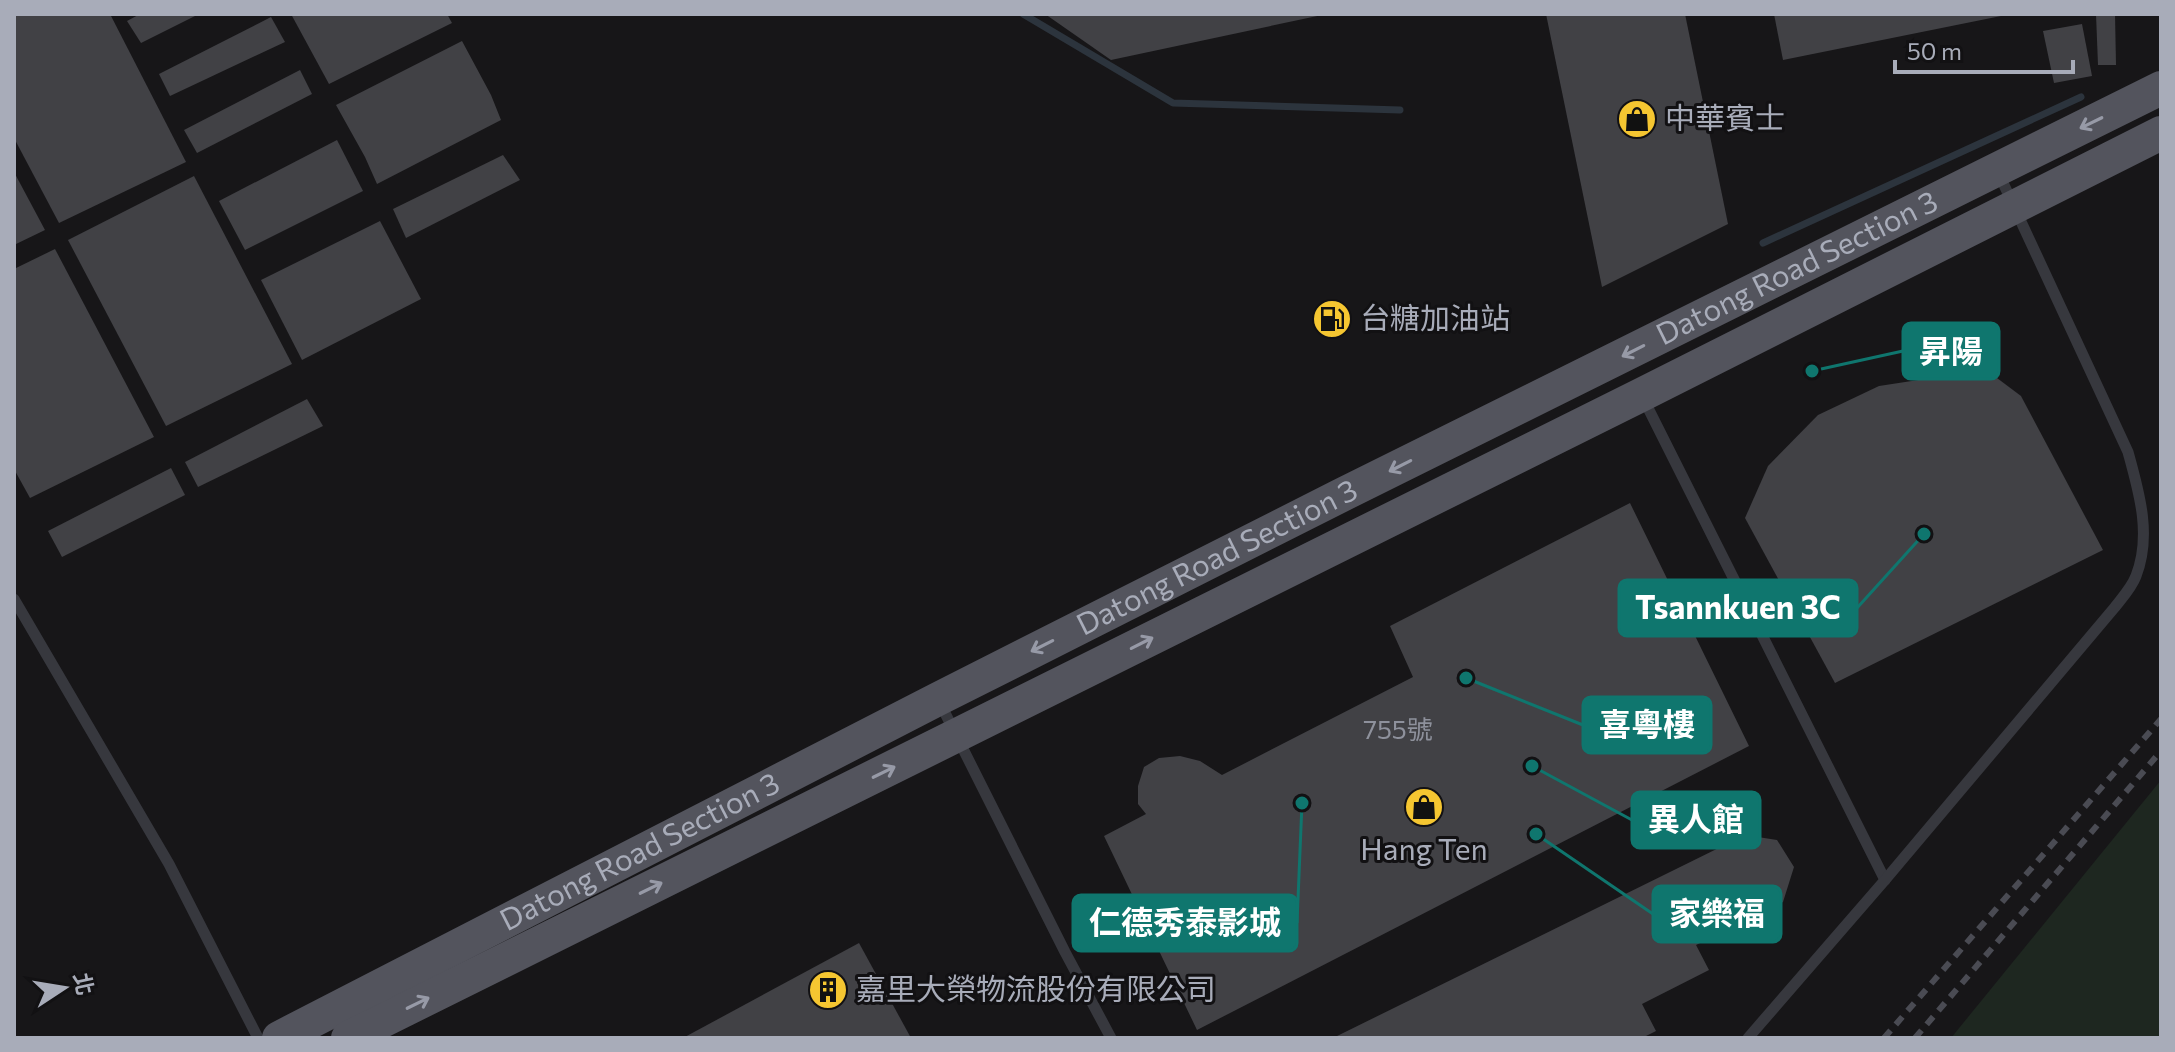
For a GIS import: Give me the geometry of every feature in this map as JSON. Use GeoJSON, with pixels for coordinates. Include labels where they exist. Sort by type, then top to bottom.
{"type":"FeatureCollection","features":[{"type":"Feature","properties":{"kind":"main road","name":"Datong Road Section 3"},"geometry":{"type":"LineString","coordinates":[[279,1038],[938,699],[1469,431],[2161,88]]}},
{"type":"Feature","properties":{"kind":"main road","name":"Datong Road Section 3"},"geometry":{"type":"LineString","coordinates":[[348,1038],[2161,133]]}},
{"type":"Feature","properties":{"kind":"lane"},"geometry":{"type":"LineString","coordinates":[[1748,1038],[2115,607],[2136,577],[2145,538],[2140,498],[2128,452],[1997,169]]}},
{"type":"Feature","properties":{"kind":"lane"},"geometry":{"type":"LineString","coordinates":[[1641,395],[1885,880]]}},
{"type":"Feature","properties":{"kind":"lane"},"geometry":{"type":"LineString","coordinates":[[14,599],[169,864],[258,1038]]}},
{"type":"Feature","properties":{"kind":"lane"},"geometry":{"type":"LineString","coordinates":[[938,699],[1111,1038]]}},
{"type":"Feature","properties":{"kind":"shaded area"},"geometry":{"type":"Polygon","coordinates":[[[2161,780],[2161,1038],[1951,1038],[2161,780]]]}},
{"type":"Feature","properties":{"kind":"building"},"geometry":{"type":"Polygon","coordinates":[[[14,14],[110,14],[186,162],[59,223],[14,138],[14,14]]]}},
{"type":"Feature","properties":{"kind":"building"},"geometry":{"type":"Polygon","coordinates":[[[140,14],[199,14],[141,43],[127,21],[140,14]]]}},
{"type":"Feature","properties":{"kind":"building"},"geometry":{"type":"Polygon","coordinates":[[[291,14],[447,14],[452,23],[329,84],[291,14]]]}},
{"type":"Feature","properties":{"kind":"building"},"geometry":{"type":"Polygon","coordinates":[[[1045,14],[1322,14],[1322,15],[1111,60],[1045,14]]]}},
{"type":"Feature","properties":{"kind":"building","name":"中華賓士"},"geometry":{"type":"Polygon","coordinates":[[[1546,14],[1685,14],[1728,224],[1602,287],[1546,14]]]}},
{"type":"Feature","properties":{"kind":"building"},"geometry":{"type":"Polygon","coordinates":[[[1774,14],[2005,14],[2006,15],[1783,60],[1774,14]]]}},
{"type":"Feature","properties":{"kind":"building"},"geometry":{"type":"Polygon","coordinates":[[[2096,14],[2115,14],[2116,65],[2098,65],[2096,14]]]}},
{"type":"Feature","properties":{"kind":"building"},"geometry":{"type":"Polygon","coordinates":[[[271,17],[285,42],[170,96],[159,74],[271,17]]]}},
{"type":"Feature","properties":{"kind":"building"},"geometry":{"type":"Polygon","coordinates":[[[2082,24],[2092,76],[2054,83],[2043,31],[2082,24]]]}},
{"type":"Feature","properties":{"kind":"building"},"geometry":{"type":"Polygon","coordinates":[[[462,41],[501,120],[377,184],[336,105],[462,41]]]}},
{"type":"Feature","properties":{"kind":"building"},"geometry":{"type":"Polygon","coordinates":[[[300,70],[312,94],[197,153],[184,130],[300,70]]]}},
{"type":"Feature","properties":{"kind":"building"},"geometry":{"type":"Polygon","coordinates":[[[337,140],[363,191],[245,250],[219,201],[337,140]]]}},
{"type":"Feature","properties":{"kind":"building"},"geometry":{"type":"Polygon","coordinates":[[[503,155],[520,180],[406,238],[393,209],[503,155]]]}},
{"type":"Feature","properties":{"kind":"building"},"geometry":{"type":"Polygon","coordinates":[[[14,172],[45,230],[14,245],[14,172]]]}},
{"type":"Feature","properties":{"kind":"building"},"geometry":{"type":"Polygon","coordinates":[[[194,176],[292,364],[166,426],[68,240],[194,176]]]}},
{"type":"Feature","properties":{"kind":"building"},"geometry":{"type":"Polygon","coordinates":[[[380,221],[421,299],[302,360],[261,280],[380,221]]]}},
{"type":"Feature","properties":{"kind":"building"},"geometry":{"type":"Polygon","coordinates":[[[55,249],[154,437],[30,498],[14,469],[14,269],[55,249]]]}},
{"type":"Feature","properties":{"kind":"building"},"geometry":{"type":"Polygon","coordinates":[[[1964,373],[1997,378],[2021,396],[2103,550],[1835,683],[1745,518],[1768,466],[1818,415],[1879,386],[1964,373]]]}},
{"type":"Feature","properties":{"kind":"building"},"geometry":{"type":"Polygon","coordinates":[[[307,399],[323,426],[198,487],[185,462],[307,399]]]}},
{"type":"Feature","properties":{"kind":"building"},"geometry":{"type":"Polygon","coordinates":[[[171,468],[185,495],[62,557],[48,531],[171,468]]]}},
{"type":"Feature","properties":{"kind":"building"},"geometry":{"type":"Polygon","coordinates":[[[1630,503],[1749,746],[1197,1030],[1104,836],[1146,814],[1138,804],[1138,786],[1144,767],[1159,758],[1180,756],[1200,761],[1222,775],[1413,677],[1390,626],[1630,503]]]}},
{"type":"Feature","properties":{"kind":"building"},"geometry":{"type":"Polygon","coordinates":[[[1745,835],[1777,840],[1794,867],[1783,902],[1696,945],[1709,970],[1642,1004],[1656,1031],[1642,1038],[1333,1038],[1745,835]]]}},
{"type":"Feature","properties":{"kind":"building","name":"嘉里大榮物流股份有限公司"},"geometry":{"type":"Polygon","coordinates":[[[859,943],[911,1038],[683,1038],[859,943]]]}},
{"type":"Feature","properties":{"kind":"waterway"},"geometry":{"type":"LineString","coordinates":[[1023,14],[1173,103],[1400,110]]}},
{"type":"Feature","properties":{"kind":"waterway"},"geometry":{"type":"LineString","coordinates":[[1763,243],[2081,97]]}},
{"type":"Feature","properties":{"kind":"railway"},"geometry":{"type":"LineString","coordinates":[[1884,1038],[2161,719]]}},
{"type":"Feature","properties":{"kind":"railway"},"geometry":{"type":"LineString","coordinates":[[1915,1038],[2161,751]]}},
{"type":"Feature","properties":{"kind":"place","name":"中華賓士"},"geometry":{"type":"Point","coordinates":[1637,119]}},
{"type":"Feature","properties":{"kind":"place","name":"台糖加油站"},"geometry":{"type":"Point","coordinates":[1332,319]}},
{"type":"Feature","properties":{"kind":"place","name":"昇陽"},"geometry":{"type":"Point","coordinates":[1812,371]}},
{"type":"Feature","properties":{"kind":"place","name":"Tsannkuen 3C"},"geometry":{"type":"Point","coordinates":[1924,534]}},
{"type":"Feature","properties":{"kind":"place","name":"喜粵樓"},"geometry":{"type":"Point","coordinates":[1466,678]}},
{"type":"Feature","properties":{"kind":"place","name":"異人館"},"geometry":{"type":"Point","coordinates":[1532,766]}},
{"type":"Feature","properties":{"kind":"place","name":"仁德秀泰影城"},"geometry":{"type":"Point","coordinates":[1302,803]}},
{"type":"Feature","properties":{"kind":"place","name":"Hang Ten"},"geometry":{"type":"Point","coordinates":[1424,807]}},
{"type":"Feature","properties":{"kind":"place","name":"家樂福"},"geometry":{"type":"Point","coordinates":[1536,834]}},
{"type":"Feature","properties":{"kind":"place","name":"嘉里大榮物流股份有限公司"},"geometry":{"type":"Point","coordinates":[828,990]}}]}
